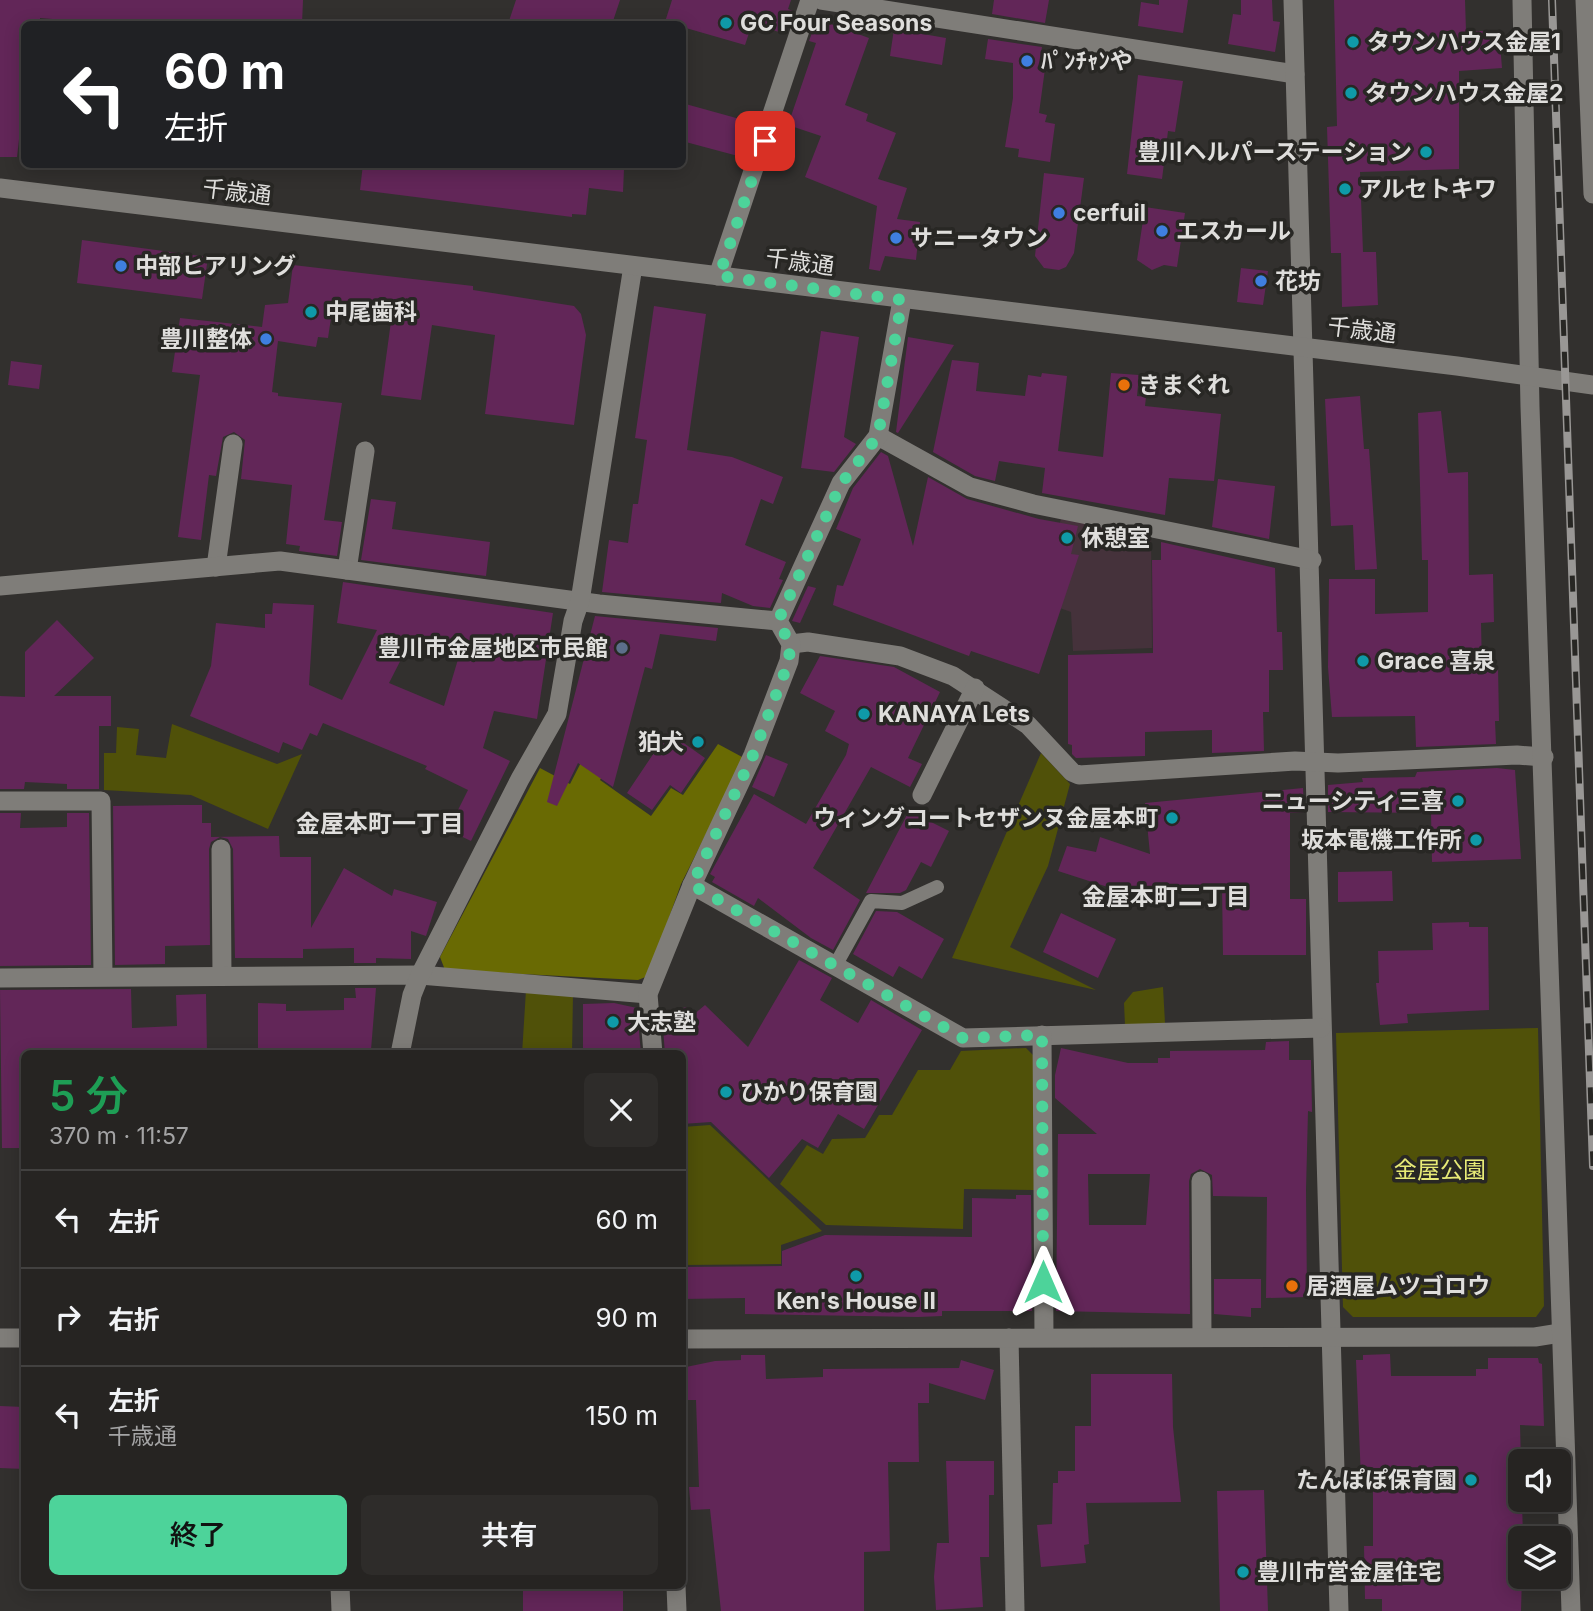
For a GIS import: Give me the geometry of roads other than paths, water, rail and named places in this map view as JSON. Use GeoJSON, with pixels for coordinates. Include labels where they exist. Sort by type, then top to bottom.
{"type":"FeatureCollection","features":[{"type":"Feature","properties":{"kind":"street"},"geometry":{"type":"LineString","coordinates":[[719,276],[810,0]]}},
{"type":"Feature","properties":{"kind":"street"},"geometry":{"type":"LineString","coordinates":[[821,0],[1295,74]]}},
{"type":"Feature","properties":{"kind":"street"},"geometry":{"type":"LineString","coordinates":[[1293,0],[1312,560],[1321,1028],[1339,1611]]}},
{"type":"Feature","properties":{"kind":"street"},"geometry":{"type":"LineString","coordinates":[[1522,0],[1560,1333],[1571,1611]]}},
{"type":"Feature","properties":{"kind":"street"},"geometry":{"type":"LineString","coordinates":[[1585,0],[1593,194]]}},
{"type":"Feature","properties":{"kind":"street","name":"千歳通"},"geometry":{"type":"LineString","coordinates":[[0,188],[1593,385]]}},
{"type":"Feature","properties":{"kind":"street"},"geometry":{"type":"LineString","coordinates":[[401,1050],[412,995],[420,975],[520,779],[557,714],[573,621],[580,601],[634,266]]}},
{"type":"Feature","properties":{"kind":"street"},"geometry":{"type":"LineString","coordinates":[[778,621],[841,484],[878,436],[902,300]]}},
{"type":"Feature","properties":{"kind":"street"},"geometry":{"type":"LineString","coordinates":[[878,436],[970,488],[1033,504],[1312,560]]}},
{"type":"Feature","properties":{"kind":"street"},"geometry":{"type":"LineString","coordinates":[[216,567],[233,444]]}},
{"type":"Feature","properties":{"kind":"street"},"geometry":{"type":"LineString","coordinates":[[347,570],[365,451]]}},
{"type":"Feature","properties":{"kind":"street"},"geometry":{"type":"LineString","coordinates":[[0,586],[280,561],[580,601],[778,621]]}},
{"type":"Feature","properties":{"kind":"street"},"geometry":{"type":"LineString","coordinates":[[653,1050],[648,994],[692,885],[753,755],[789,661],[790,644],[778,621]]}},
{"type":"Feature","properties":{"kind":"street"},"geometry":{"type":"LineString","coordinates":[[790,644],[808,642],[901,656],[953,676],[1028,725],[1072,772],[1079,775],[1317,762],[1517,755],[1544,757]]}},
{"type":"Feature","properties":{"kind":"street"},"geometry":{"type":"LineString","coordinates":[[922,795],[975,688]]}},
{"type":"Feature","properties":{"kind":"street"},"geometry":{"type":"LineString","coordinates":[[0,801],[101,801],[103,976]]}},
{"type":"Feature","properties":{"kind":"street"},"geometry":{"type":"LineString","coordinates":[[221,849],[222,976]]}},
{"type":"Feature","properties":{"kind":"street"},"geometry":{"type":"LineString","coordinates":[[692,885],[963,1038],[1321,1028]]}},
{"type":"Feature","properties":{"kind":"street"},"geometry":{"type":"LineString","coordinates":[[0,978],[420,975],[648,994]]}},
{"type":"Feature","properties":{"kind":"street"},"geometry":{"type":"LineString","coordinates":[[1042,1035],[1044,1337]]}},
{"type":"Feature","properties":{"kind":"street"},"geometry":{"type":"LineString","coordinates":[[1201,1181],[1202,1336]]}},
{"type":"Feature","properties":{"kind":"street"},"geometry":{"type":"LineString","coordinates":[[686,1339],[1202,1336],[1535,1338],[1560,1333]]}},
{"type":"Feature","properties":{"kind":"street"},"geometry":{"type":"LineString","coordinates":[[0,1338],[21,1338]]}},
{"type":"Feature","properties":{"kind":"street"},"geometry":{"type":"LineString","coordinates":[[1009,1338],[1015,1611]]}},
{"type":"Feature","properties":{"kind":"street"},"geometry":{"type":"LineString","coordinates":[[341,1589],[341,1611]]}},
{"type":"Feature","properties":{"kind":"street"},"geometry":{"type":"LineString","coordinates":[[676,1589],[677,1611]]}},
{"type":"Feature","properties":{"kind":"lane"},"geometry":{"type":"LineString","coordinates":[[835,966],[872,901],[902,903],[937,887]]}},
{"type":"Feature","properties":{"kind":"railway"},"geometry":{"type":"LineString","coordinates":[[1552,0],[1593,1166]]}},
{"type":"Feature","properties":{"kind":"place","name":"GC Four Seasons"},"geometry":{"type":"Point","coordinates":[726,23]}},
{"type":"Feature","properties":{"kind":"place","name":"タウンハウス金屋1"},"geometry":{"type":"Point","coordinates":[1353,42]}},
{"type":"Feature","properties":{"kind":"place","name":"ﾊﾟﾝﾁｬﾝや"},"geometry":{"type":"Point","coordinates":[1027,61]}},
{"type":"Feature","properties":{"kind":"place","name":"タウンハウス金屋2"},"geometry":{"type":"Point","coordinates":[1351,93]}},
{"type":"Feature","properties":{"kind":"place","name":"豊川ヘルパーステーション"},"geometry":{"type":"Point","coordinates":[1426,152]}},
{"type":"Feature","properties":{"kind":"place","name":"アルセトキワ"},"geometry":{"type":"Point","coordinates":[1345,189]}},
{"type":"Feature","properties":{"kind":"place","name":"cerfuil"},"geometry":{"type":"Point","coordinates":[1059,213]}},
{"type":"Feature","properties":{"kind":"place","name":"エスカール"},"geometry":{"type":"Point","coordinates":[1162,231]}},
{"type":"Feature","properties":{"kind":"place","name":"サニータウン"},"geometry":{"type":"Point","coordinates":[896,238]}},
{"type":"Feature","properties":{"kind":"place","name":"中部ヒアリング"},"geometry":{"type":"Point","coordinates":[121,266]}},
{"type":"Feature","properties":{"kind":"place","name":"花坊"},"geometry":{"type":"Point","coordinates":[1261,281]}},
{"type":"Feature","properties":{"kind":"place","name":"中尾歯科"},"geometry":{"type":"Point","coordinates":[311,312]}},
{"type":"Feature","properties":{"kind":"place","name":"豊川整体"},"geometry":{"type":"Point","coordinates":[266,339]}},
{"type":"Feature","properties":{"kind":"place","name":"きまぐれ"},"geometry":{"type":"Point","coordinates":[1124,385]}},
{"type":"Feature","properties":{"kind":"place","name":"休憩室"},"geometry":{"type":"Point","coordinates":[1067,538]}},
{"type":"Feature","properties":{"kind":"place","name":"豊川市金屋地区市民館"},"geometry":{"type":"Point","coordinates":[622,648]}},
{"type":"Feature","properties":{"kind":"place","name":"Grace 喜泉"},"geometry":{"type":"Point","coordinates":[1363,661]}},
{"type":"Feature","properties":{"kind":"place","name":"KANAYA Lets"},"geometry":{"type":"Point","coordinates":[864,714]}},
{"type":"Feature","properties":{"kind":"place","name":"狛犬"},"geometry":{"type":"Point","coordinates":[698,742]}},
{"type":"Feature","properties":{"kind":"place","name":"ニューシティ三喜"},"geometry":{"type":"Point","coordinates":[1458,801]}},
{"type":"Feature","properties":{"kind":"place","name":"ウィングコートセザンヌ金屋本町"},"geometry":{"type":"Point","coordinates":[1172,818]}},
{"type":"Feature","properties":{"kind":"place","name":"坂本電機工作所"},"geometry":{"type":"Point","coordinates":[1476,840]}},
{"type":"Feature","properties":{"kind":"place","name":"大志塾"},"geometry":{"type":"Point","coordinates":[613,1022]}},
{"type":"Feature","properties":{"kind":"place","name":"ひかり保育園"},"geometry":{"type":"Point","coordinates":[726,1092]}},
{"type":"Feature","properties":{"kind":"place","name":"Ken's House Ⅱ"},"geometry":{"type":"Point","coordinates":[856,1276]}},
{"type":"Feature","properties":{"kind":"place","name":"居酒屋ムツゴロウ"},"geometry":{"type":"Point","coordinates":[1292,1286]}},
{"type":"Feature","properties":{"kind":"place","name":"たんぽぽ保育園"},"geometry":{"type":"Point","coordinates":[1471,1480]}},
{"type":"Feature","properties":{"kind":"place","name":"豊川市営金屋住宅"},"geometry":{"type":"Point","coordinates":[1243,1572]}},
{"type":"Feature","properties":{"kind":"district","name":"金屋本町一丁目"},"geometry":{"type":"Point","coordinates":[380,824]}},
{"type":"Feature","properties":{"kind":"district","name":"金屋本町二丁目"},"geometry":{"type":"Point","coordinates":[1166,897]}},
{"type":"Feature","properties":{"kind":"park label","name":"金屋公園"},"geometry":{"type":"Point","coordinates":[1440,1170]}}]}
